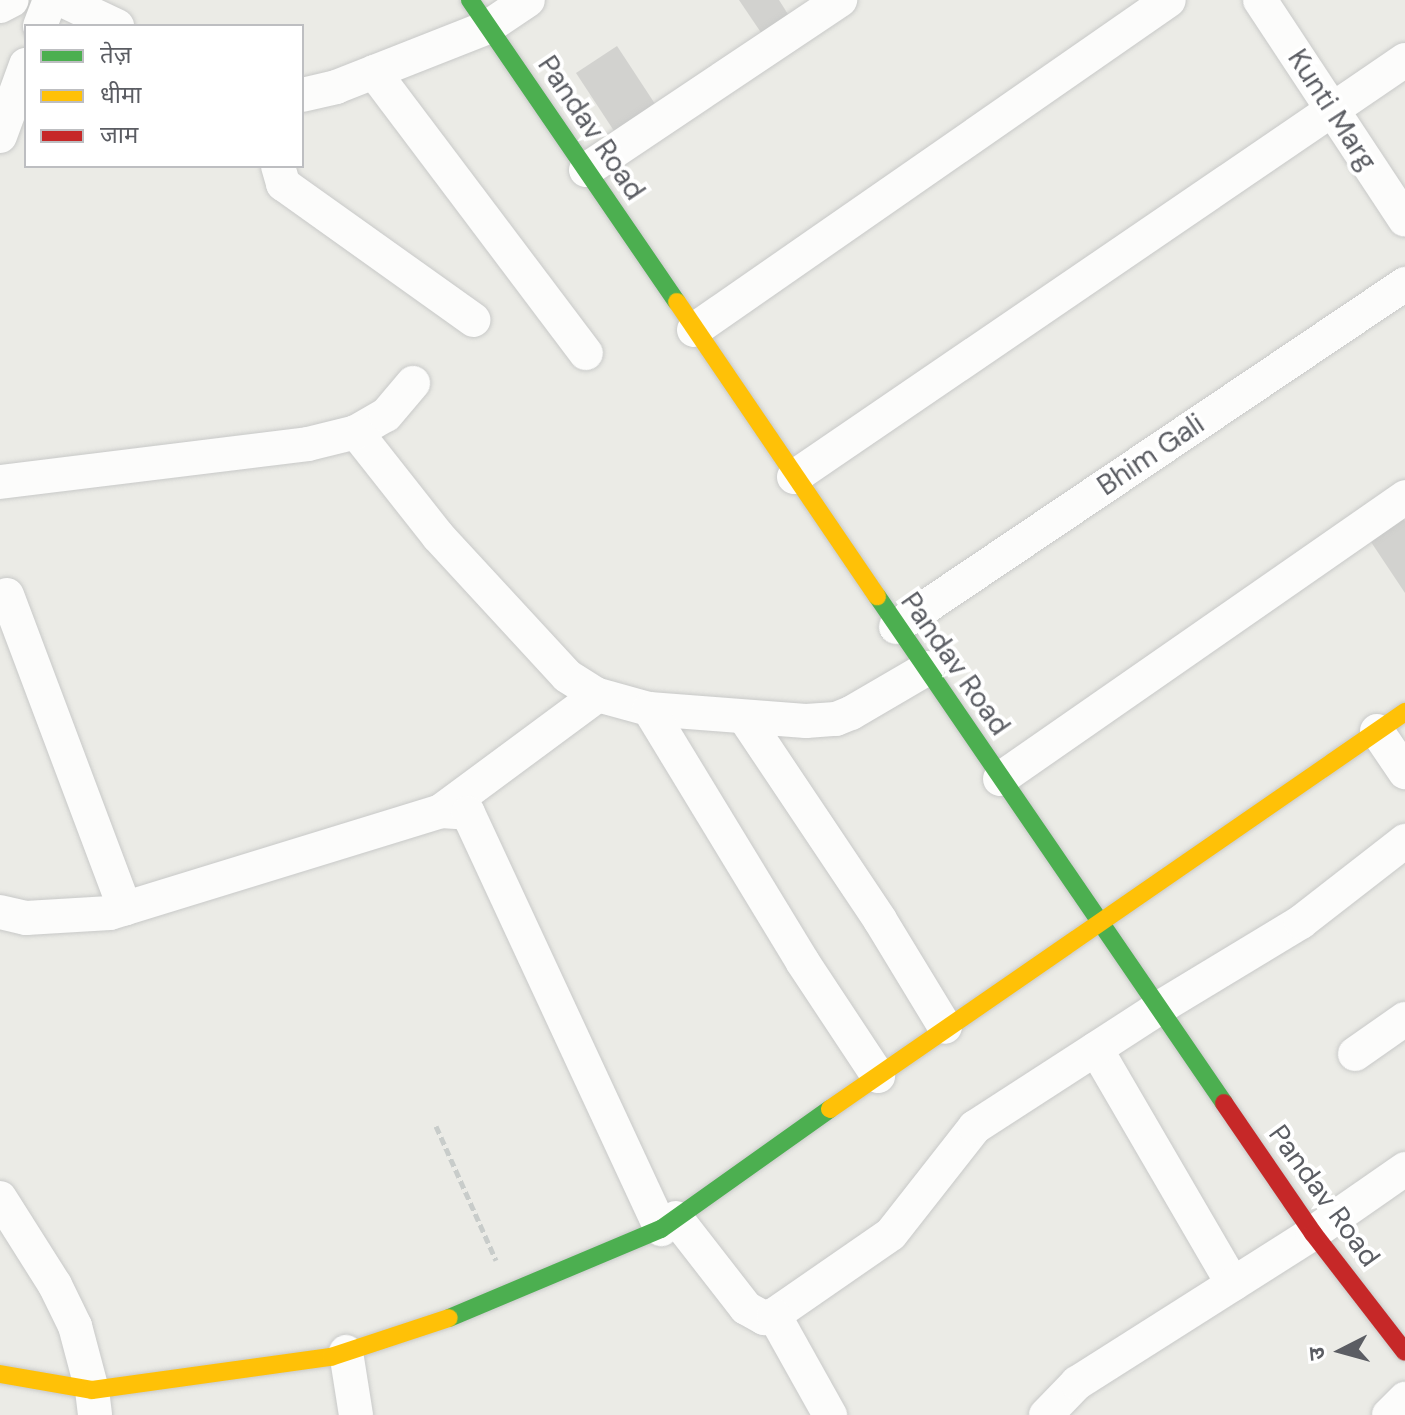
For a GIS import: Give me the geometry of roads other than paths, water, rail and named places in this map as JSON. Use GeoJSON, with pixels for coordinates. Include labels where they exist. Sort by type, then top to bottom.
{"type":"FeatureCollection","features":[{"type":"Feature","properties":{"kind":"street"},"geometry":{"type":"LineString","coordinates":[[0,6],[12,0]]}},
{"type":"Feature","properties":{"kind":"street"},"geometry":{"type":"LineString","coordinates":[[41,24],[50,0]]}},
{"type":"Feature","properties":{"kind":"street"},"geometry":{"type":"LineString","coordinates":[[62,0],[113,24]]}},
{"type":"Feature","properties":{"kind":"street"},"geometry":{"type":"LineString","coordinates":[[304,99],[374,72],[479,13],[528,0]]}},
{"type":"Feature","properties":{"kind":"street"},"geometry":{"type":"LineString","coordinates":[[586,170],[840,0]]}},
{"type":"Feature","properties":{"kind":"street"},"geometry":{"type":"LineString","coordinates":[[694,330],[1169,0]]}},
{"type":"Feature","properties":{"kind":"street","name":"Kunti Marg"},"geometry":{"type":"LineString","coordinates":[[1260,0],[1405,220]]}},
{"type":"Feature","properties":{"kind":"street","name":"Pandav Road"},"geometry":{"type":"LineString","coordinates":[[479,13],[1313,1233],[1405,1352]]}},
{"type":"Feature","properties":{"kind":"street"},"geometry":{"type":"LineString","coordinates":[[794,477],[1405,60]]}},
{"type":"Feature","properties":{"kind":"street"},"geometry":{"type":"LineString","coordinates":[[0,136],[24,70]]}},
{"type":"Feature","properties":{"kind":"street"},"geometry":{"type":"LineString","coordinates":[[374,72],[586,353]]}},
{"type":"Feature","properties":{"kind":"street"},"geometry":{"type":"LineString","coordinates":[[279,168],[283,184],[474,320]]}},
{"type":"Feature","properties":{"kind":"street","name":"Bhim Gali"},"geometry":{"type":"LineString","coordinates":[[896,627],[1405,284]]}},
{"type":"Feature","properties":{"kind":"street"},"geometry":{"type":"LineString","coordinates":[[0,482],[308,444],[356,432],[386,415],[413,383]]}},
{"type":"Feature","properties":{"kind":"street"},"geometry":{"type":"LineString","coordinates":[[356,432],[438,536],[567,676],[598,695],[649,709],[745,718],[836,719],[928,668]]}},
{"type":"Feature","properties":{"kind":"street"},"geometry":{"type":"LineString","coordinates":[[1000,779],[1405,497]]}},
{"type":"Feature","properties":{"kind":"street"},"geometry":{"type":"LineString","coordinates":[[7,595],[125,909]]}},
{"type":"Feature","properties":{"kind":"street"},"geometry":{"type":"LineString","coordinates":[[0,912],[26,918],[110,913],[441,811],[598,695]]}},
{"type":"Feature","properties":{"kind":"street"},"geometry":{"type":"LineString","coordinates":[[649,709],[802,961],[878,1076]]}},
{"type":"Feature","properties":{"kind":"street"},"geometry":{"type":"LineString","coordinates":[[0,1374],[94,1403],[346,1352],[438,1323],[669,1223],[945,1027],[1405,712]]}},
{"type":"Feature","properties":{"kind":"street"},"geometry":{"type":"LineString","coordinates":[[745,718],[880,920],[945,1027]]}},
{"type":"Feature","properties":{"kind":"street"},"geometry":{"type":"LineString","coordinates":[[1377,731],[1405,772]]}},
{"type":"Feature","properties":{"kind":"street"},"geometry":{"type":"LineString","coordinates":[[441,811],[468,813],[477,825],[669,1223],[746,1308],[764,1318],[774,1315],[891,1234],[975,1127],[1159,1008],[1301,922],[1405,841]]}},
{"type":"Feature","properties":{"kind":"street"},"geometry":{"type":"LineString","coordinates":[[1355,1054],[1405,1019]]}},
{"type":"Feature","properties":{"kind":"street"},"geometry":{"type":"LineString","coordinates":[[1096,1049],[1233,1284]]}},
{"type":"Feature","properties":{"kind":"street"},"geometry":{"type":"LineString","coordinates":[[1046,1415],[1077,1383],[1313,1233],[1405,1169]]}},
{"type":"Feature","properties":{"kind":"street"},"geometry":{"type":"LineString","coordinates":[[0,1198],[55,1285],[75,1326],[94,1403]]}},
{"type":"Feature","properties":{"kind":"street"},"geometry":{"type":"LineString","coordinates":[[774,1315],[830,1415]]}},
{"type":"Feature","properties":{"kind":"street"},"geometry":{"type":"LineString","coordinates":[[346,1352],[356,1415]]}},
{"type":"Feature","properties":{"kind":"street"},"geometry":{"type":"LineString","coordinates":[[1389,1415],[1405,1399]]}}]}
